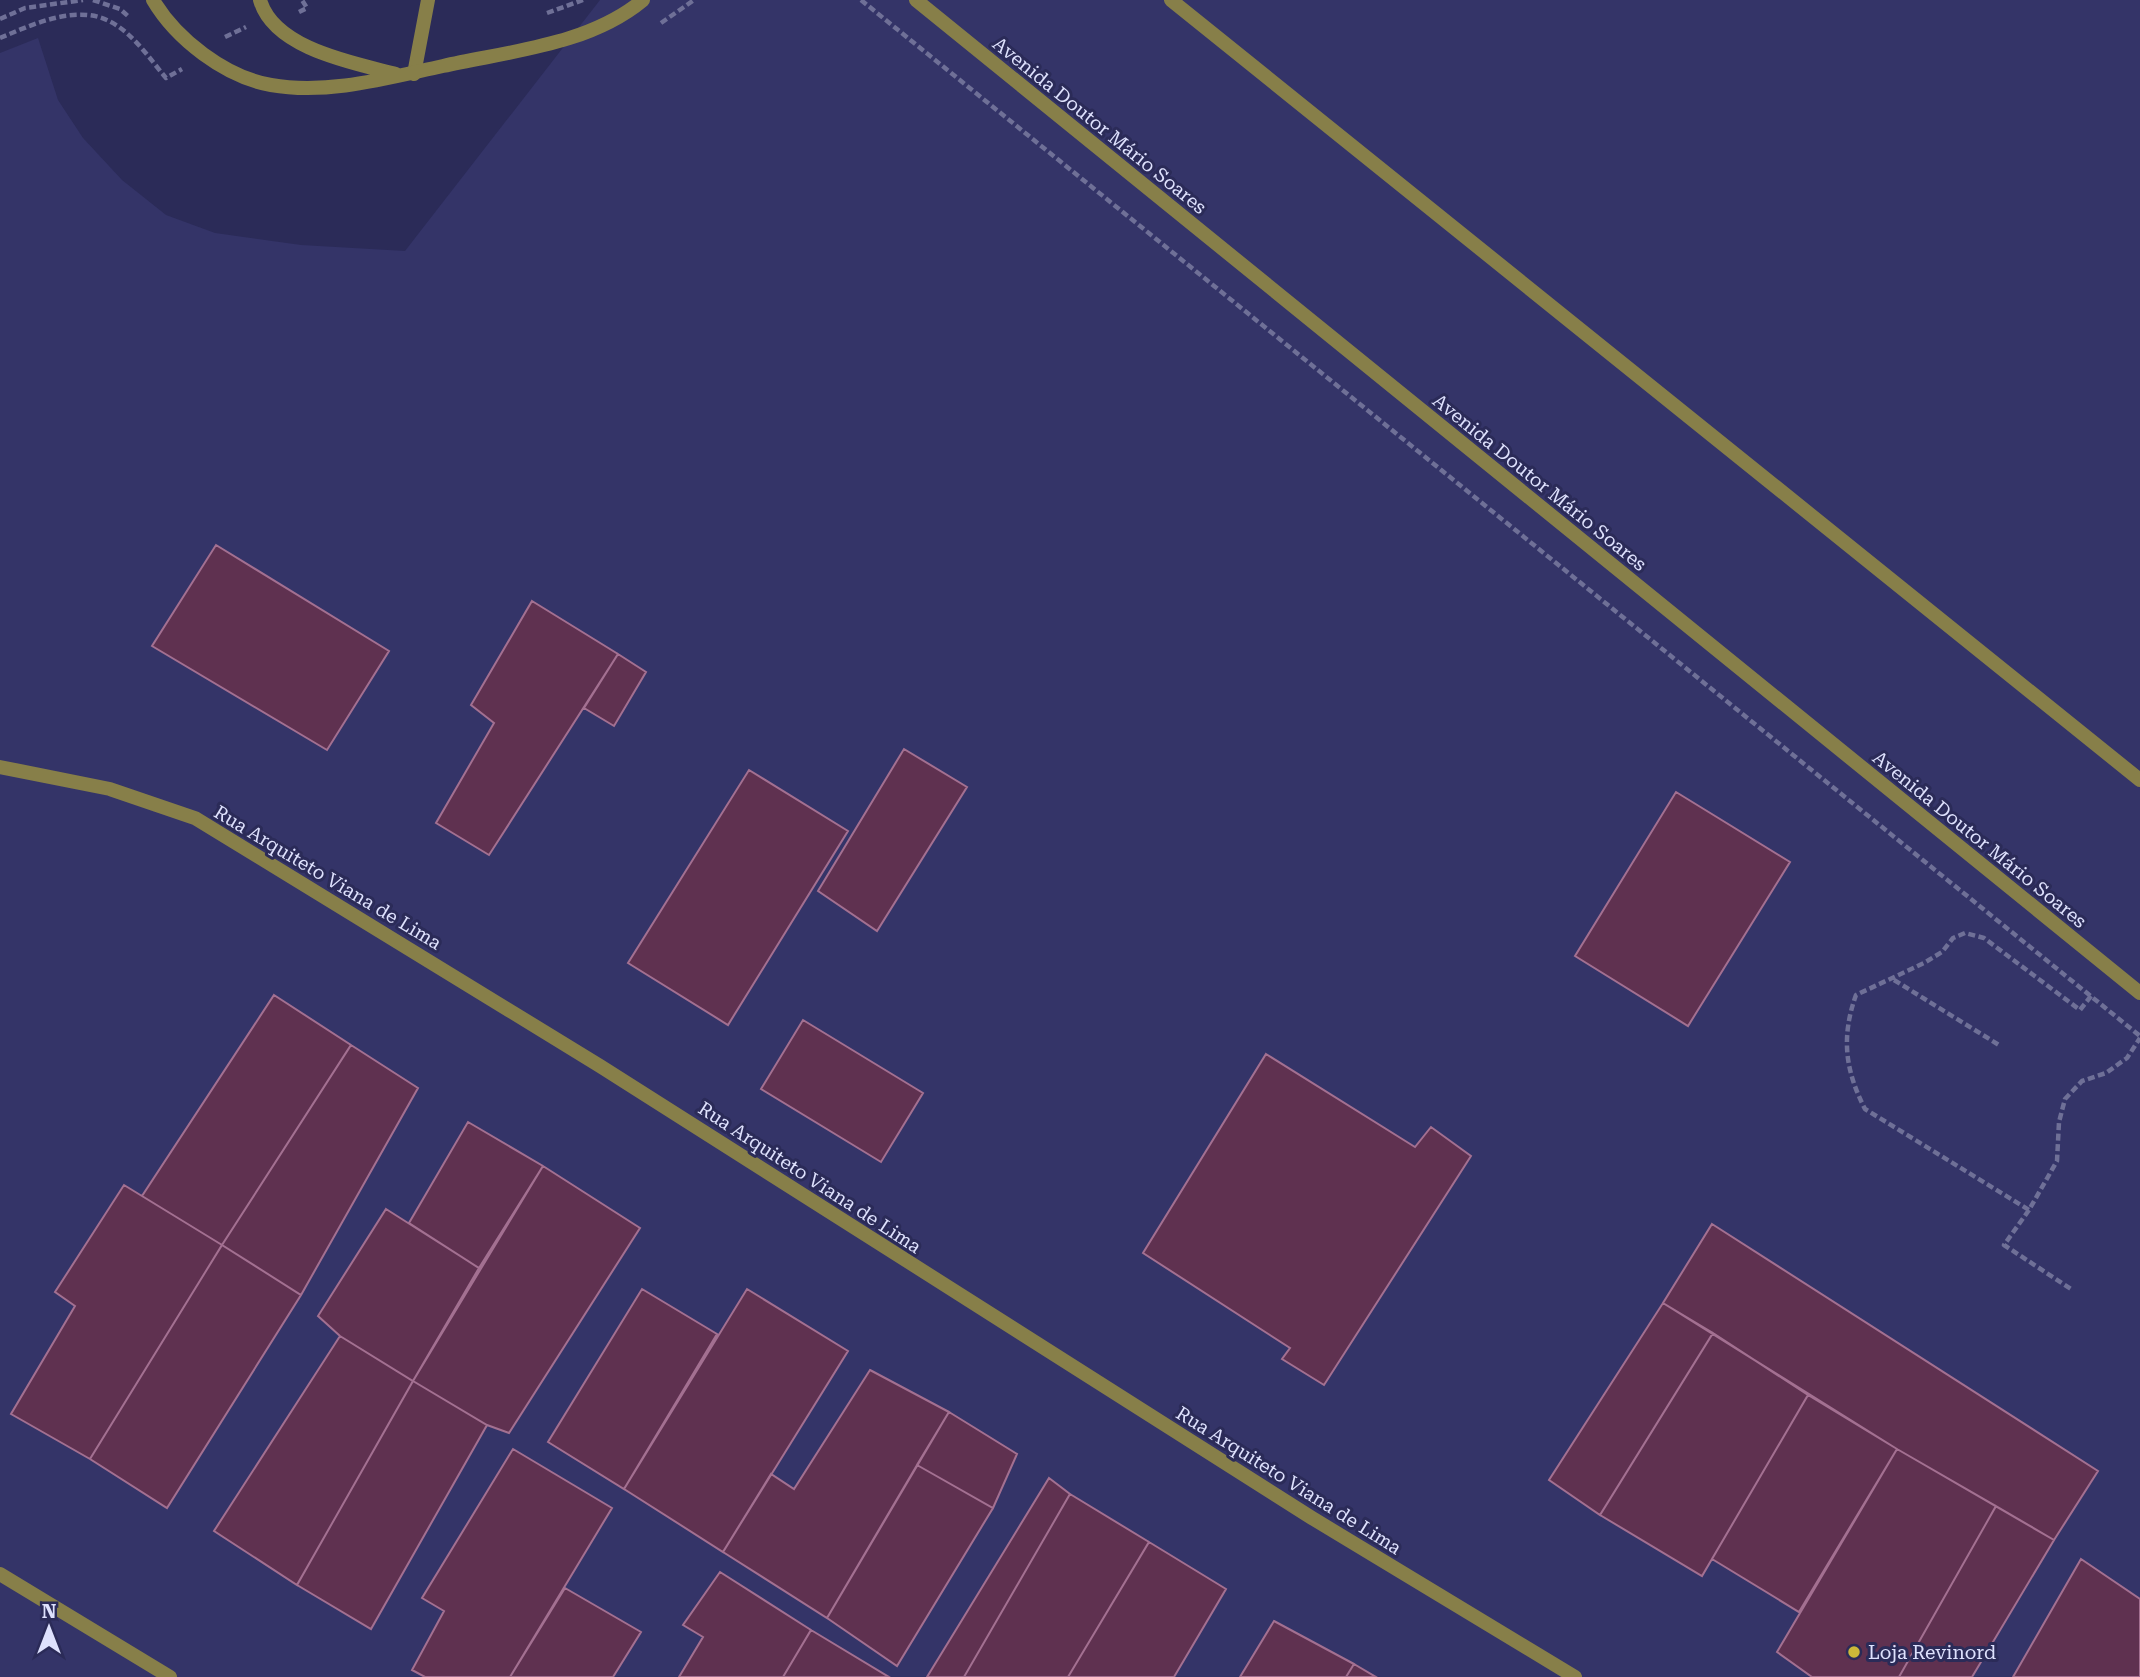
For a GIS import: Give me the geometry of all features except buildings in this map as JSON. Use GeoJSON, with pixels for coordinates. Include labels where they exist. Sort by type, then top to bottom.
{"type":"FeatureCollection","features":[{"type":"Feature","properties":{"kind":"street"},"geometry":{"type":"LineString","coordinates":[[153,0],[165,20],[207,55],[250,79],[313,89],[409,75],[516,52],[590,30],[632,9],[643,0]]}},
{"type":"Feature","properties":{"kind":"street"},"geometry":{"type":"LineString","coordinates":[[260,0],[268,17],[309,49],[409,75]]}},
{"type":"Feature","properties":{"kind":"street"},"geometry":{"type":"LineString","coordinates":[[409,75],[428,0]]}},
{"type":"Feature","properties":{"kind":"street","name":"Avenida Doutor Mário Soares"},"geometry":{"type":"LineString","coordinates":[[916,0],[2140,993]]}},
{"type":"Feature","properties":{"kind":"street"},"geometry":{"type":"LineString","coordinates":[[1171,0],[2140,780]]}},
{"type":"Feature","properties":{"kind":"street","name":"Rua Arquiteto Viana de Lima"},"geometry":{"type":"LineString","coordinates":[[0,766],[110,789],[195,818],[600,1066],[1312,1518],[1575,1677]]}},
{"type":"Feature","properties":{"kind":"street"},"geometry":{"type":"LineString","coordinates":[[0,1574],[170,1677]]}},
{"type":"Feature","properties":{"kind":"path"},"geometry":{"type":"LineString","coordinates":[[0,19],[25,8],[59,1],[83,0]]}},
{"type":"Feature","properties":{"kind":"path"},"geometry":{"type":"LineString","coordinates":[[861,0],[2140,1037],[2127,1058],[2106,1073],[2082,1081],[2065,1100],[2059,1122],[2057,1161],[2004,1245],[2071,1289]]}},
{"type":"Feature","properties":{"kind":"path"},"geometry":{"type":"LineString","coordinates":[[2028,1210],[1865,1109],[1855,1090],[1848,1063],[1845,1025],[1856,995],[1893,979],[1942,952],[1953,938],[1965,933],[1984,938],[2080,1010],[2091,996]]}},
{"type":"Feature","properties":{"kind":"path"},"geometry":{"type":"LineString","coordinates":[[1893,979],[1999,1045]]}},
{"type":"Feature","properties":{"kind":"shaded area"},"geometry":{"type":"Polygon","coordinates":[[[600,0],[2140,0],[2140,1677],[0,1677],[0,53],[38,38],[58,100],[83,138],[122,180],[166,215],[215,233],[301,245],[405,251],[600,0]]]}},
{"type":"Feature","properties":{"kind":"place","name":"Loja Revinord"},"geometry":{"type":"Point","coordinates":[1854,1652]}}]}
